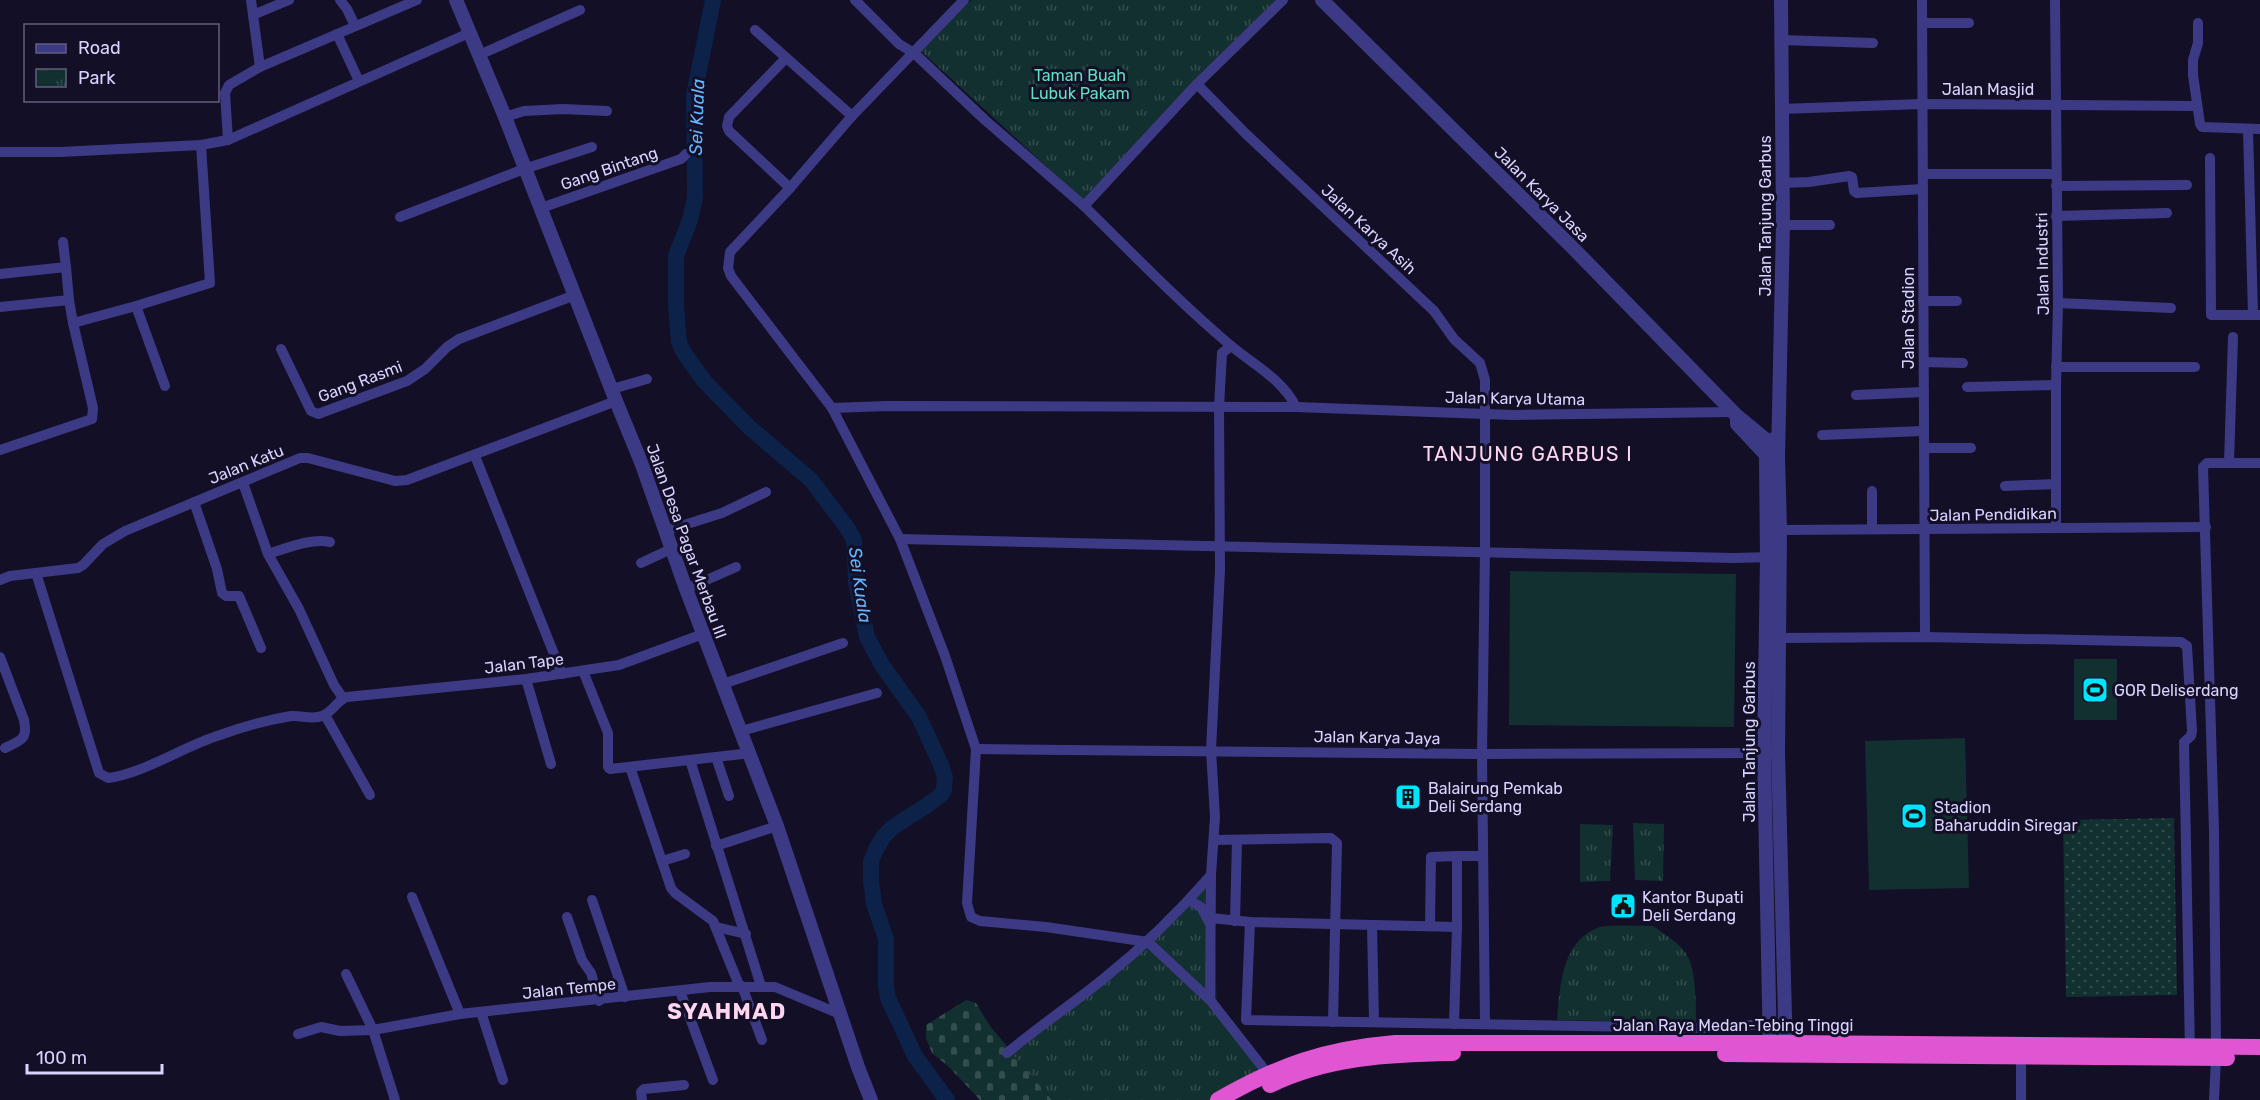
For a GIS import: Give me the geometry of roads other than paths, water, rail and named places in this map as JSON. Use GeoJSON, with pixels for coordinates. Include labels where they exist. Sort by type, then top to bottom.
{"type":"FeatureCollection","features":[{"type":"Feature","properties":{"kind":"highway","name":"Jalan Raya Medan-Tebing Tinggi"},"geometry":{"type":"LineString","coordinates":[[1218,1100],[1305,1058],[1349,1048],[1395,1043],[2203,1052],[2260,1059]]}},
{"type":"Feature","properties":{"kind":"highway","name":"Jalan Raya Medan-Tebing Tinggi"},"geometry":{"type":"LineString","coordinates":[[1240,1100],[1280,1080],[1310,1069],[1352,1059],[1387,1055],[1778,1048],[2021,1056],[2203,1052],[2260,1047]]}},
{"type":"Feature","properties":{"kind":"street"},"geometry":{"type":"LineString","coordinates":[[250,0],[260,67]]}},
{"type":"Feature","properties":{"kind":"street"},"geometry":{"type":"LineString","coordinates":[[253,15],[289,0]]}},
{"type":"Feature","properties":{"kind":"street"},"geometry":{"type":"LineString","coordinates":[[340,0],[355,26]]}},
{"type":"Feature","properties":{"kind":"street"},"geometry":{"type":"LineString","coordinates":[[228,140],[225,90],[241,76],[355,26],[397,4],[417,0]]}},
{"type":"Feature","properties":{"kind":"street","name":"Jalan Desa Pagar Merbau III"},"geometry":{"type":"LineString","coordinates":[[456,0],[642,462],[671,549],[751,753],[871,1100]]}},
{"type":"Feature","properties":{"kind":"street"},"geometry":{"type":"LineString","coordinates":[[855,0],[899,44],[914,53],[985,120],[1084,206],[1231,346],[1289,393],[1296,407]]}},
{"type":"Feature","properties":{"kind":"street"},"geometry":{"type":"LineString","coordinates":[[964,0],[852,116],[790,188],[730,252],[728,268],[731,276],[832,408],[900,539],[945,656],[976,749],[968,903],[971,917],[980,921],[1046,927],[1148,942],[1210,1000],[1268,1074]]}},
{"type":"Feature","properties":{"kind":"street"},"geometry":{"type":"LineString","coordinates":[[1084,206],[1197,84],[1283,0]]}},
{"type":"Feature","properties":{"kind":"street","name":"Jalan Karya Jasa"},"geometry":{"type":"LineString","coordinates":[[1322,0],[1584,259],[1735,413],[1773,447]]}},
{"type":"Feature","properties":{"kind":"street","name":"Jalan Tanjung Garbus"},"geometry":{"type":"LineString","coordinates":[[1778,1048],[1770,1024],[1773,447],[1780,391],[1783,225],[1780,109],[1781,0]]}},
{"type":"Feature","properties":{"kind":"street","name":"Jalan Stadion"},"geometry":{"type":"LineString","coordinates":[[1922,0],[1925,637]]}},
{"type":"Feature","properties":{"kind":"street","name":"Jalan Industri"},"geometry":{"type":"LineString","coordinates":[[2055,0],[2058,303],[2056,527]]}},
{"type":"Feature","properties":{"kind":"street"},"geometry":{"type":"LineString","coordinates":[[479,55],[580,10]]}},
{"type":"Feature","properties":{"kind":"street"},"geometry":{"type":"LineString","coordinates":[[1922,23],[1969,23]]}},
{"type":"Feature","properties":{"kind":"street"},"geometry":{"type":"LineString","coordinates":[[2198,23],[2198,43],[2193,60],[2190,105],[2202,127],[2260,129]]}},
{"type":"Feature","properties":{"kind":"street"},"geometry":{"type":"LineString","coordinates":[[754,30],[852,116]]}},
{"type":"Feature","properties":{"kind":"street"},"geometry":{"type":"LineString","coordinates":[[0,152],[60,152],[201,145],[228,140],[469,33]]}},
{"type":"Feature","properties":{"kind":"street"},"geometry":{"type":"LineString","coordinates":[[337,34],[359,81]]}},
{"type":"Feature","properties":{"kind":"street"},"geometry":{"type":"LineString","coordinates":[[1781,40],[1873,43]]}},
{"type":"Feature","properties":{"kind":"street"},"geometry":{"type":"LineString","coordinates":[[786,58],[729,117],[727,126],[729,131],[790,188]]}},
{"type":"Feature","properties":{"kind":"street","name":"Jalan Karya Asih"},"geometry":{"type":"LineString","coordinates":[[1197,84],[1434,311],[1454,339],[1480,363],[1485,380],[1482,754],[1485,1024]]}},
{"type":"Feature","properties":{"kind":"street","name":"Jalan Masjid"},"geometry":{"type":"LineString","coordinates":[[1780,109],[1922,104],[2190,105]]}},
{"type":"Feature","properties":{"kind":"street"},"geometry":{"type":"LineString","coordinates":[[505,117],[524,111],[562,109],[607,111]]}},
{"type":"Feature","properties":{"kind":"street"},"geometry":{"type":"LineString","coordinates":[[2210,158],[2211,315],[2257,315],[2248,129]]}},
{"type":"Feature","properties":{"kind":"street"},"geometry":{"type":"LineString","coordinates":[[73,323],[210,283],[201,145]]}},
{"type":"Feature","properties":{"kind":"street"},"geometry":{"type":"LineString","coordinates":[[400,217],[524,169],[592,147]]}},
{"type":"Feature","properties":{"kind":"street","name":"Gang Bintang"},"geometry":{"type":"LineString","coordinates":[[541,208],[681,159],[686,154]]}},
{"type":"Feature","properties":{"kind":"street"},"geometry":{"type":"LineString","coordinates":[[1923,174],[2056,174]]}},
{"type":"Feature","properties":{"kind":"street"},"geometry":{"type":"LineString","coordinates":[[1782,183],[1809,182],[1849,176],[1852,177],[1854,192],[1857,193],[1923,189]]}},
{"type":"Feature","properties":{"kind":"street"},"geometry":{"type":"LineString","coordinates":[[2056,186],[2187,185]]}},
{"type":"Feature","properties":{"kind":"street"},"geometry":{"type":"LineString","coordinates":[[2056,216],[2167,213]]}},
{"type":"Feature","properties":{"kind":"street"},"geometry":{"type":"LineString","coordinates":[[1783,225],[1830,225]]}},
{"type":"Feature","properties":{"kind":"street"},"geometry":{"type":"LineString","coordinates":[[0,450],[92,419],[93,408],[69,300],[63,242]]}},
{"type":"Feature","properties":{"kind":"street"},"geometry":{"type":"LineString","coordinates":[[0,274],[66,267]]}},
{"type":"Feature","properties":{"kind":"street","name":"Gang Rasmi"},"geometry":{"type":"LineString","coordinates":[[282,349],[311,411],[318,414],[407,381],[425,369],[447,347],[459,339],[575,295]]}},
{"type":"Feature","properties":{"kind":"street"},"geometry":{"type":"LineString","coordinates":[[0,307],[69,300]]}},
{"type":"Feature","properties":{"kind":"street"},"geometry":{"type":"LineString","coordinates":[[1923,301],[1958,301]]}},
{"type":"Feature","properties":{"kind":"street"},"geometry":{"type":"LineString","coordinates":[[2058,303],[2171,308]]}},
{"type":"Feature","properties":{"kind":"street"},"geometry":{"type":"LineString","coordinates":[[136,306],[165,386]]}},
{"type":"Feature","properties":{"kind":"street"},"geometry":{"type":"LineString","coordinates":[[2229,464],[2233,337]]}},
{"type":"Feature","properties":{"kind":"street"},"geometry":{"type":"LineString","coordinates":[[1210,1000],[1211,875],[1214,840],[1211,750],[1220,546],[1219,407],[1222,353],[1231,346]]}},
{"type":"Feature","properties":{"kind":"street"},"geometry":{"type":"LineString","coordinates":[[1924,362],[1963,363]]}},
{"type":"Feature","properties":{"kind":"street"},"geometry":{"type":"LineString","coordinates":[[2056,367],[2195,367]]}},
{"type":"Feature","properties":{"kind":"street","name":"Jalan Katu"},"geometry":{"type":"LineString","coordinates":[[0,580],[78,568],[90,559],[103,544],[124,531],[300,458],[401,481],[417,478],[475,456],[647,379]]}},
{"type":"Feature","properties":{"kind":"street"},"geometry":{"type":"LineString","coordinates":[[1967,387],[2056,385]]}},
{"type":"Feature","properties":{"kind":"street"},"geometry":{"type":"LineString","coordinates":[[1856,395],[1924,392]]}},
{"type":"Feature","properties":{"kind":"street","name":"Jalan Karya Utama"},"geometry":{"type":"LineString","coordinates":[[832,408],[887,406],[1296,407],[1485,414],[1735,413]]}},
{"type":"Feature","properties":{"kind":"street"},"geometry":{"type":"LineString","coordinates":[[1822,435],[1923,431]]}},
{"type":"Feature","properties":{"kind":"street","name":"Jalan Tanjung Garbus"},"geometry":{"type":"LineString","coordinates":[[1773,447],[1780,530],[1774,557],[1780,638],[1771,753],[1778,1048]]}},
{"type":"Feature","properties":{"kind":"street"},"geometry":{"type":"LineString","coordinates":[[1924,448],[1971,448]]}},
{"type":"Feature","properties":{"kind":"street"},"geometry":{"type":"LineString","coordinates":[[475,456],[562,674]]}},
{"type":"Feature","properties":{"kind":"street"},"geometry":{"type":"LineString","coordinates":[[2203,1052],[2214,831],[2199,527],[2203,467],[2207,463],[2260,463]]}},
{"type":"Feature","properties":{"kind":"street"},"geometry":{"type":"LineString","coordinates":[[36,573],[99,773],[102,776],[112,777],[151,764],[219,735],[262,723],[293,716],[314,718],[325,715],[340,702],[336,690],[299,609],[268,554],[243,483]]}},
{"type":"Feature","properties":{"kind":"street"},"geometry":{"type":"LineString","coordinates":[[2005,486],[2056,484]]}},
{"type":"Feature","properties":{"kind":"street"},"geometry":{"type":"LineString","coordinates":[[1872,491],[1872,528]]}},
{"type":"Feature","properties":{"kind":"street"},"geometry":{"type":"LineString","coordinates":[[665,531],[723,513],[766,492]]}},
{"type":"Feature","properties":{"kind":"street"},"geometry":{"type":"LineString","coordinates":[[194,502],[217,569],[222,593],[226,596],[239,596],[261,648]]}},
{"type":"Feature","properties":{"kind":"street","name":"Jalan Pendidikan"},"geometry":{"type":"LineString","coordinates":[[1780,530],[2199,527]]}},
{"type":"Feature","properties":{"kind":"street"},"geometry":{"type":"LineString","coordinates":[[900,539],[1733,558],[1774,557]]}},
{"type":"Feature","properties":{"kind":"street"},"geometry":{"type":"LineString","coordinates":[[268,554],[299,544],[321,540],[330,542]]}},
{"type":"Feature","properties":{"kind":"street"},"geometry":{"type":"LineString","coordinates":[[641,563],[671,549]]}},
{"type":"Feature","properties":{"kind":"street"},"geometry":{"type":"LineString","coordinates":[[686,589],[736,567]]}},
{"type":"Feature","properties":{"kind":"street","name":"Jalan Tape"},"geometry":{"type":"LineString","coordinates":[[340,702],[619,665],[703,634]]}},
{"type":"Feature","properties":{"kind":"street"},"geometry":{"type":"LineString","coordinates":[[1780,638],[1925,637],[2181,642],[2187,646],[2192,731],[2191,736],[2184,742],[2203,1052],[2214,1100]]}},
{"type":"Feature","properties":{"kind":"street"},"geometry":{"type":"LineString","coordinates":[[723,684],[843,643]]}},
{"type":"Feature","properties":{"kind":"street"},"geometry":{"type":"LineString","coordinates":[[0,657],[26,730],[21,740],[5,748]]}},
{"type":"Feature","properties":{"kind":"street"},"geometry":{"type":"LineString","coordinates":[[584,671],[608,733],[608,767],[611,769],[751,753]]}},
{"type":"Feature","properties":{"kind":"street"},"geometry":{"type":"LineString","coordinates":[[526,679],[551,764]]}},
{"type":"Feature","properties":{"kind":"street"},"geometry":{"type":"LineString","coordinates":[[741,731],[877,693]]}},
{"type":"Feature","properties":{"kind":"street"},"geometry":{"type":"LineString","coordinates":[[325,715],[370,795]]}},
{"type":"Feature","properties":{"kind":"street","name":"Jalan Karya Jaya"},"geometry":{"type":"LineString","coordinates":[[976,749],[1482,754],[1771,753]]}},
{"type":"Feature","properties":{"kind":"street"},"geometry":{"type":"LineString","coordinates":[[716,757],[729,796]]}},
{"type":"Feature","properties":{"kind":"street"},"geometry":{"type":"LineString","coordinates":[[690,760],[761,986]]}},
{"type":"Feature","properties":{"kind":"street"},"geometry":{"type":"LineString","coordinates":[[630,767],[675,893],[710,918],[716,927],[762,1040]]}},
{"type":"Feature","properties":{"kind":"street"},"geometry":{"type":"LineString","coordinates":[[716,846],[777,826]]}},
{"type":"Feature","properties":{"kind":"street"},"geometry":{"type":"LineString","coordinates":[[1214,840],[1334,840],[1337,843],[1333,1022]]}},
{"type":"Feature","properties":{"kind":"street"},"geometry":{"type":"LineString","coordinates":[[1234,921],[1237,840]]}},
{"type":"Feature","properties":{"kind":"street"},"geometry":{"type":"LineString","coordinates":[[662,861],[685,854]]}},
{"type":"Feature","properties":{"kind":"street"},"geometry":{"type":"LineString","coordinates":[[1454,1024],[1457,856]]}},
{"type":"Feature","properties":{"kind":"street"},"geometry":{"type":"LineString","coordinates":[[1430,926],[1431,857],[1483,856]]}},
{"type":"Feature","properties":{"kind":"street"},"geometry":{"type":"LineString","coordinates":[[1007,1053],[1148,942],[1211,875]]}},
{"type":"Feature","properties":{"kind":"street"},"geometry":{"type":"LineString","coordinates":[[412,897],[460,1014]]}},
{"type":"Feature","properties":{"kind":"street"},"geometry":{"type":"LineString","coordinates":[[591,900],[625,997]]}},
{"type":"Feature","properties":{"kind":"street"},"geometry":{"type":"LineString","coordinates":[[1189,900],[1201,907],[1211,922]]}},
{"type":"Feature","properties":{"kind":"street"},"geometry":{"type":"LineString","coordinates":[[567,917],[582,960],[591,973],[599,1000]]}},
{"type":"Feature","properties":{"kind":"street"},"geometry":{"type":"LineString","coordinates":[[1211,922],[1457,927]]}},
{"type":"Feature","properties":{"kind":"street"},"geometry":{"type":"LineString","coordinates":[[1246,1020],[1251,922]]}},
{"type":"Feature","properties":{"kind":"street"},"geometry":{"type":"LineString","coordinates":[[1372,925],[1374,1022]]}},
{"type":"Feature","properties":{"kind":"street"},"geometry":{"type":"LineString","coordinates":[[716,927],[747,941]]}},
{"type":"Feature","properties":{"kind":"street"},"geometry":{"type":"LineString","coordinates":[[346,974],[373,1030],[395,1100]]}},
{"type":"Feature","properties":{"kind":"street","name":"Jalan Tempe"},"geometry":{"type":"LineString","coordinates":[[298,1034],[326,1026],[340,1031],[373,1030],[460,1014],[741,985],[784,989],[839,1012]]}},
{"type":"Feature","properties":{"kind":"street"},"geometry":{"type":"LineString","coordinates":[[680,991],[713,1080]]}},
{"type":"Feature","properties":{"kind":"street"},"geometry":{"type":"LineString","coordinates":[[481,1012],[503,1080]]}},
{"type":"Feature","properties":{"kind":"street"},"geometry":{"type":"LineString","coordinates":[[1230,1025],[1246,1020],[1701,1028],[1770,1024]]}},
{"type":"Feature","properties":{"kind":"street"},"geometry":{"type":"LineString","coordinates":[[2021,1056],[2021,1100]]}},
{"type":"Feature","properties":{"kind":"street"},"geometry":{"type":"LineString","coordinates":[[642,1100],[641,1092],[644,1089],[684,1085]]}},
{"type":"Feature","properties":{"kind":"waterway","name":"Sei Kuala"},"geometry":{"type":"LineString","coordinates":[[713,0],[694,95],[695,198],[690,220],[676,256],[679,342],[684,353],[705,382],[749,427],[811,480],[848,529],[854,540],[856,582],[867,637],[882,665],[919,717],[941,765],[945,777],[941,795],[893,827],[884,836],[871,862],[871,880],[874,904],[886,939],[888,998],[915,1056],[947,1100]]}},
{"type":"Feature","properties":{"kind":"place","name":"GOR Deliserdang"},"geometry":{"type":"Point","coordinates":[2095,690]}},
{"type":"Feature","properties":{"kind":"place","name":"Balairung Pemkab Deli Serdang"},"geometry":{"type":"Point","coordinates":[1408,797]}},
{"type":"Feature","properties":{"kind":"place","name":"Stadion Baharuddin Siregar"},"geometry":{"type":"Point","coordinates":[1914,816]}},
{"type":"Feature","properties":{"kind":"place","name":"Kantor Bupati Deli Serdang"},"geometry":{"type":"Point","coordinates":[1623,906]}},
{"type":"Feature","properties":{"kind":"district","name":"TANJUNG GARBUS I"},"geometry":{"type":"Point","coordinates":[1528,454]}},
{"type":"Feature","properties":{"kind":"district","name":"SYAHMAD"},"geometry":{"type":"Point","coordinates":[727,1011]}},
{"type":"Feature","properties":{"kind":"park label","name":"Taman Buah Lubuk Pakam"},"geometry":{"type":"Point","coordinates":[1080,84]}}]}
